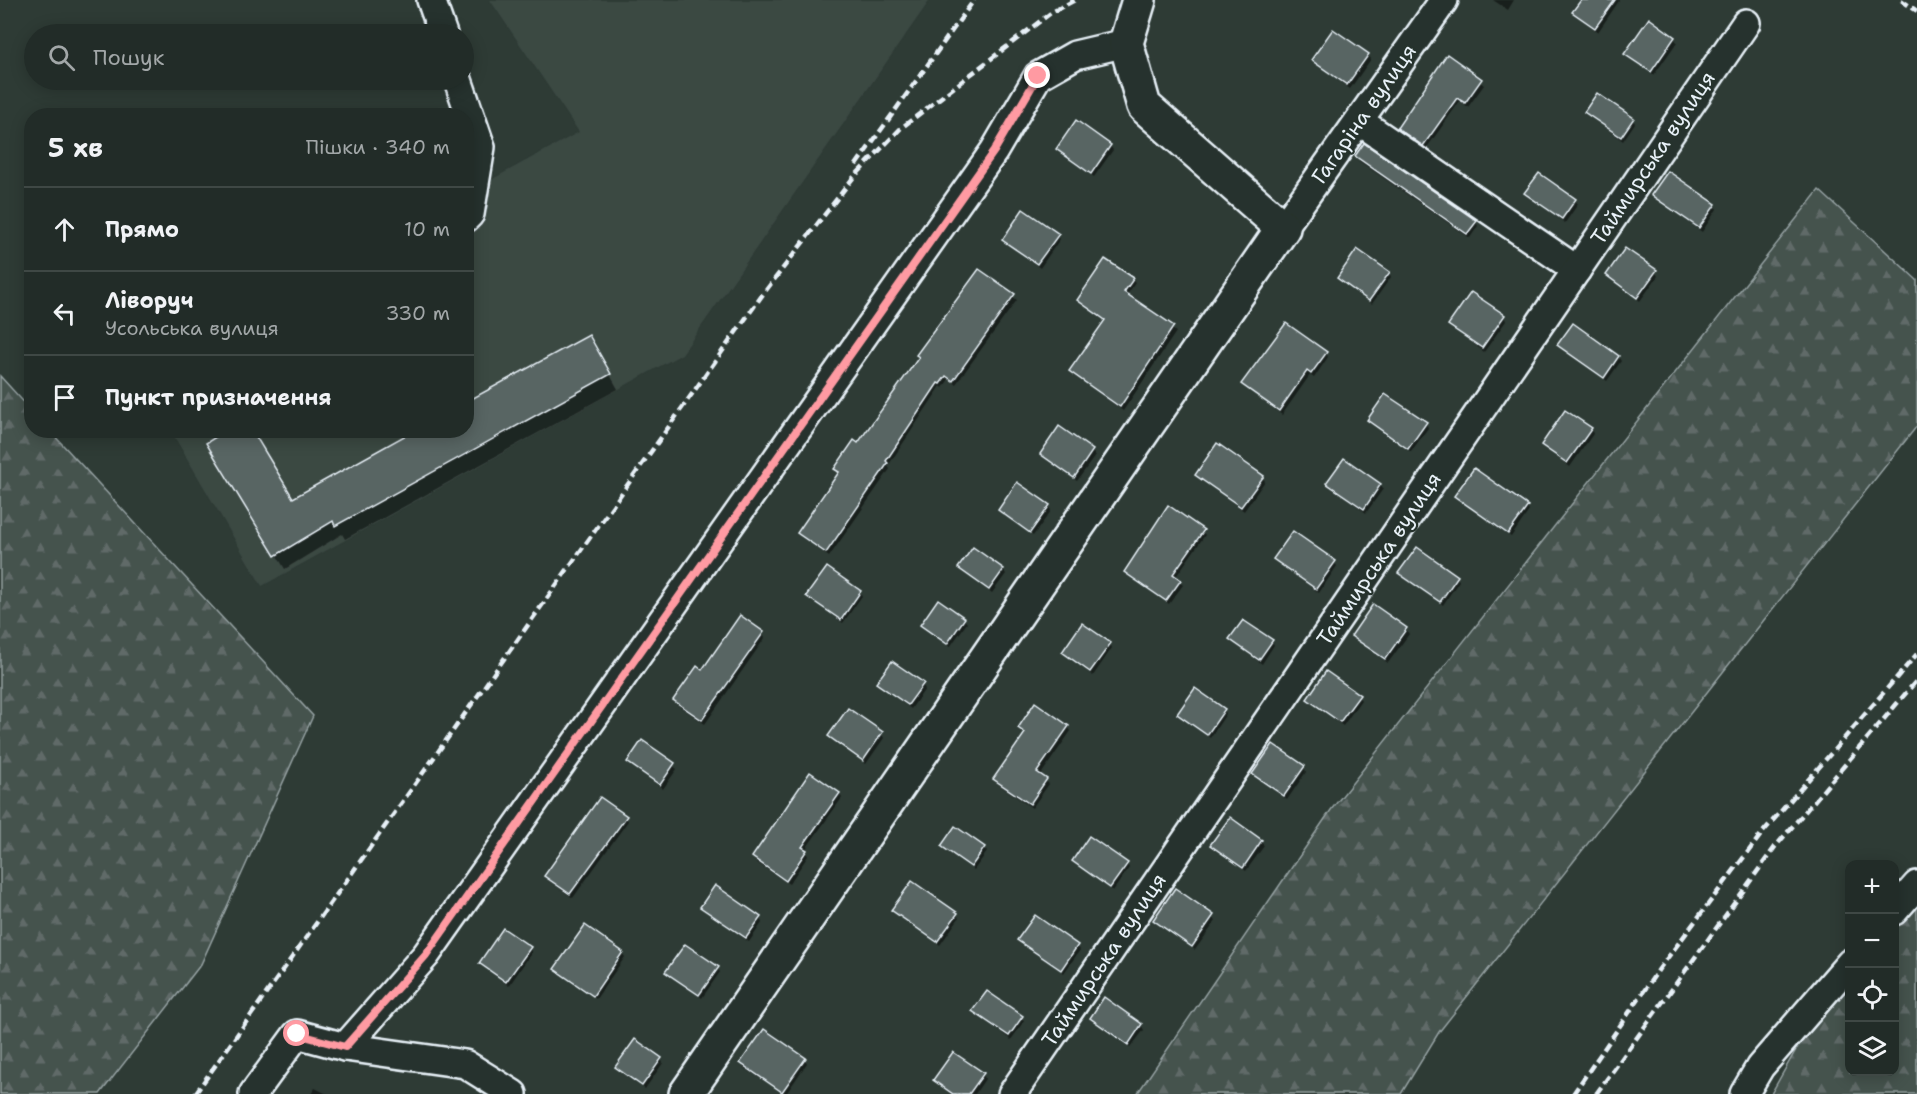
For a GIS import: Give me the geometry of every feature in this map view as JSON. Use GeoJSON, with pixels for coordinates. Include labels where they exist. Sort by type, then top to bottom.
{"type":"FeatureCollection","features":[{"type":"Feature","properties":{"kind":"main road"},"geometry":{"type":"LineString","coordinates":[[686,1094],[1283,228],[1144,106],[1126,43],[1139,0]]}},
{"type":"Feature","properties":{"kind":"street"},"geometry":{"type":"LineString","coordinates":[[431,0],[439,24]]}},
{"type":"Feature","properties":{"kind":"street","name":"Гагаріна вулиця"},"geometry":{"type":"LineString","coordinates":[[1283,228],[1444,0]]}},
{"type":"Feature","properties":{"kind":"street","name":"Таймирська вулиця"},"geometry":{"type":"LineString","coordinates":[[1012,1094],[1746,23]]}},
{"type":"Feature","properties":{"kind":"street"},"geometry":{"type":"LineString","coordinates":[[345,1047],[426,955],[994,151],[1038,76],[1075,55],[1126,43]]}},
{"type":"Feature","properties":{"kind":"street"},"geometry":{"type":"LineString","coordinates":[[461,90],[468,108]]}},
{"type":"Feature","properties":{"kind":"street"},"geometry":{"type":"LineString","coordinates":[[1359,121],[1577,270]]}},
{"type":"Feature","properties":{"kind":"street"},"geometry":{"type":"LineString","coordinates":[[474,127],[481,147],[474,190]]}},
{"type":"Feature","properties":{"kind":"street"},"geometry":{"type":"LineString","coordinates":[[1899,905],[1917,885]]}},
{"type":"Feature","properties":{"kind":"street"},"geometry":{"type":"LineString","coordinates":[[1744,1094],[1760,1067],[1846,968]]}},
{"type":"Feature","properties":{"kind":"street"},"geometry":{"type":"LineString","coordinates":[[253,1094],[297,1034],[345,1047],[465,1065],[513,1094]]}},
{"type":"Feature","properties":{"kind":"shaded area"},"geometry":{"type":"Polygon","coordinates":[[[490,0],[930,0],[682,354],[262,586],[175,438],[474,438],[474,189],[579,132],[490,0]]]}},
{"type":"Feature","properties":{"kind":"green space"},"geometry":{"type":"Polygon","coordinates":[[[1819,190],[1917,280],[1917,426],[1439,1032],[1401,1094],[1137,1094],[1331,810],[1819,190]]]}},
{"type":"Feature","properties":{"kind":"green space"},"geometry":{"type":"Polygon","coordinates":[[[0,376],[24,402],[24,438],[56,438],[313,716],[201,964],[100,1094],[0,1094],[0,376]]]}},
{"type":"Feature","properties":{"kind":"green space"},"geometry":{"type":"Polygon","coordinates":[[[1917,882],[1917,1094],[1771,1094],[1845,963],[1845,1076],[1899,1076],[1899,900],[1917,882]]]}},
{"type":"Feature","properties":{"kind":"building"},"geometry":{"type":"Polygon","coordinates":[[[1581,0],[1615,0],[1595,28],[1572,12],[1581,0]]]}},
{"type":"Feature","properties":{"kind":"building"},"geometry":{"type":"Polygon","coordinates":[[[1649,18],[1675,37],[1651,72],[1624,54],[1649,18]]]}},
{"type":"Feature","properties":{"kind":"building"},"geometry":{"type":"Polygon","coordinates":[[[1333,29],[1369,54],[1347,85],[1311,60],[1333,29]]]}},
{"type":"Feature","properties":{"kind":"building"},"geometry":{"type":"Polygon","coordinates":[[[1447,54],[1482,79],[1465,103],[1457,98],[1423,146],[1397,128],[1447,54]]]}},
{"type":"Feature","properties":{"kind":"building"},"geometry":{"type":"Polygon","coordinates":[[[1597,93],[1634,118],[1621,137],[1584,112],[1597,93]]]}},
{"type":"Feature","properties":{"kind":"building"},"geometry":{"type":"Polygon","coordinates":[[[1076,120],[1111,145],[1091,174],[1056,149],[1076,120]]]}},
{"type":"Feature","properties":{"kind":"building"},"geometry":{"type":"Polygon","coordinates":[[[1364,143],[1477,221],[1467,234],[1355,156],[1364,143]]]}},
{"type":"Feature","properties":{"kind":"building"},"geometry":{"type":"Polygon","coordinates":[[[1668,171],[1716,204],[1699,228],[1651,195],[1668,171]]]}},
{"type":"Feature","properties":{"kind":"building"},"geometry":{"type":"Polygon","coordinates":[[[1539,173],[1576,199],[1562,219],[1524,193],[1539,173]]]}},
{"type":"Feature","properties":{"kind":"building"},"geometry":{"type":"Polygon","coordinates":[[[1023,209],[1059,234],[1037,264],[1002,240],[1023,209]]]}},
{"type":"Feature","properties":{"kind":"building"},"geometry":{"type":"Polygon","coordinates":[[[1625,248],[1657,270],[1637,298],[1606,275],[1625,248]]]}},
{"type":"Feature","properties":{"kind":"building"},"geometry":{"type":"Polygon","coordinates":[[[1357,249],[1390,272],[1369,301],[1337,278],[1357,249]]]}},
{"type":"Feature","properties":{"kind":"building"},"geometry":{"type":"Polygon","coordinates":[[[1105,259],[1134,278],[1124,292],[1174,326],[1120,407],[1069,371],[1105,320],[1077,300],[1105,259]]]}},
{"type":"Feature","properties":{"kind":"building"},"geometry":{"type":"Polygon","coordinates":[[[979,269],[1015,294],[953,381],[946,376],[940,384],[938,383],[886,461],[888,463],[826,553],[797,533],[839,472],[834,469],[854,440],[858,443],[919,357],[916,355],[979,269]]]}},
{"type":"Feature","properties":{"kind":"building"},"geometry":{"type":"Polygon","coordinates":[[[1471,292],[1505,315],[1482,348],[1448,325],[1471,292]]]}},
{"type":"Feature","properties":{"kind":"building"},"geometry":{"type":"Polygon","coordinates":[[[1286,323],[1327,352],[1311,374],[1307,371],[1279,411],[1241,384],[1286,323]]]}},
{"type":"Feature","properties":{"kind":"building"},"geometry":{"type":"Polygon","coordinates":[[[1573,323],[1619,356],[1604,378],[1557,345],[1573,323]]]}},
{"type":"Feature","properties":{"kind":"building"},"geometry":{"type":"Polygon","coordinates":[[[589,335],[611,374],[335,526],[333,521],[275,556],[206,443],[214,438],[257,438],[293,498],[401,438],[474,438],[474,398],[589,335]]]}},
{"type":"Feature","properties":{"kind":"building"},"geometry":{"type":"Polygon","coordinates":[[[1385,394],[1427,422],[1408,449],[1367,420],[1385,394]]]}},
{"type":"Feature","properties":{"kind":"building"},"geometry":{"type":"Polygon","coordinates":[[[1565,410],[1592,428],[1567,463],[1541,445],[1565,410]]]}},
{"type":"Feature","properties":{"kind":"building"},"geometry":{"type":"Polygon","coordinates":[[[1059,426],[1093,450],[1074,478],[1040,454],[1059,426]]]}},
{"type":"Feature","properties":{"kind":"building"},"geometry":{"type":"Polygon","coordinates":[[[1217,443],[1264,476],[1241,507],[1195,475],[1217,443]]]}},
{"type":"Feature","properties":{"kind":"building"},"geometry":{"type":"Polygon","coordinates":[[[1344,458],[1381,484],[1364,509],[1326,483],[1344,458]]]}},
{"type":"Feature","properties":{"kind":"building"},"geometry":{"type":"Polygon","coordinates":[[[1474,468],[1528,506],[1508,534],[1454,496],[1474,468]]]}},
{"type":"Feature","properties":{"kind":"building"},"geometry":{"type":"Polygon","coordinates":[[[1017,482],[1050,505],[1030,533],[998,510],[1017,482]]]}},
{"type":"Feature","properties":{"kind":"building"},"geometry":{"type":"Polygon","coordinates":[[[1168,505],[1204,530],[1173,574],[1181,580],[1166,601],[1124,572],[1168,505]]]}},
{"type":"Feature","properties":{"kind":"building"},"geometry":{"type":"Polygon","coordinates":[[[1293,531],[1336,561],[1316,589],[1273,559],[1293,531]]]}},
{"type":"Feature","properties":{"kind":"building"},"geometry":{"type":"Polygon","coordinates":[[[973,547],[1004,569],[989,590],[958,568],[973,547]]]}},
{"type":"Feature","properties":{"kind":"building"},"geometry":{"type":"Polygon","coordinates":[[[1417,547],[1458,576],[1440,602],[1398,573],[1417,547]]]}},
{"type":"Feature","properties":{"kind":"building"},"geometry":{"type":"Polygon","coordinates":[[[827,567],[861,591],[841,620],[806,596],[827,567]]]}},
{"type":"Feature","properties":{"kind":"building"},"geometry":{"type":"Polygon","coordinates":[[[938,599],[965,618],[947,644],[920,625],[938,599]]]}},
{"type":"Feature","properties":{"kind":"building"},"geometry":{"type":"Polygon","coordinates":[[[1373,604],[1407,628],[1385,659],[1351,636],[1373,604]]]}},
{"type":"Feature","properties":{"kind":"building"},"geometry":{"type":"Polygon","coordinates":[[[740,615],[764,632],[702,720],[673,700],[697,666],[702,670],[740,615]]]}},
{"type":"Feature","properties":{"kind":"building"},"geometry":{"type":"Polygon","coordinates":[[[1243,620],[1273,640],[1259,660],[1229,639],[1243,620]]]}},
{"type":"Feature","properties":{"kind":"building"},"geometry":{"type":"Polygon","coordinates":[[[1082,623],[1111,643],[1090,672],[1062,652],[1082,623]]]}},
{"type":"Feature","properties":{"kind":"building"},"geometry":{"type":"Polygon","coordinates":[[[892,661],[924,683],[908,705],[876,683],[892,661]]]}},
{"type":"Feature","properties":{"kind":"building"},"geometry":{"type":"Polygon","coordinates":[[[1326,671],[1360,695],[1340,722],[1307,699],[1326,671]]]}},
{"type":"Feature","properties":{"kind":"building"},"geometry":{"type":"Polygon","coordinates":[[[1195,688],[1225,709],[1207,735],[1177,714],[1195,688]]]}},
{"type":"Feature","properties":{"kind":"building"},"geometry":{"type":"Polygon","coordinates":[[[1035,702],[1069,726],[1037,772],[1047,779],[1030,804],[993,779],[1025,733],[1018,728],[1035,702]]]}},
{"type":"Feature","properties":{"kind":"building"},"geometry":{"type":"Polygon","coordinates":[[[848,708],[883,732],[863,761],[828,736],[848,708]]]}},
{"type":"Feature","properties":{"kind":"building"},"geometry":{"type":"Polygon","coordinates":[[[642,740],[675,763],[660,785],[627,762],[642,740]]]}},
{"type":"Feature","properties":{"kind":"building"},"geometry":{"type":"Polygon","coordinates":[[[1273,744],[1305,766],[1284,796],[1252,774],[1273,744]]]}},
{"type":"Feature","properties":{"kind":"building"},"geometry":{"type":"Polygon","coordinates":[[[810,772],[840,793],[802,847],[807,850],[786,881],[752,857],[810,772]]]}},
{"type":"Feature","properties":{"kind":"building"},"geometry":{"type":"Polygon","coordinates":[[[600,797],[627,816],[570,894],[544,876],[600,797]]]}},
{"type":"Feature","properties":{"kind":"building"},"geometry":{"type":"Polygon","coordinates":[[[1230,817],[1262,840],[1243,868],[1210,845],[1230,817]]]}},
{"type":"Feature","properties":{"kind":"building"},"geometry":{"type":"Polygon","coordinates":[[[955,826],[985,847],[971,867],[941,846],[955,826]]]}},
{"type":"Feature","properties":{"kind":"building"},"geometry":{"type":"Polygon","coordinates":[[[1089,836],[1128,863],[1110,888],[1072,861],[1089,836]]]}},
{"type":"Feature","properties":{"kind":"building"},"geometry":{"type":"Polygon","coordinates":[[[912,881],[958,913],[937,942],[891,910],[912,881]]]}},
{"type":"Feature","properties":{"kind":"building"},"geometry":{"type":"Polygon","coordinates":[[[715,885],[761,917],[746,938],[700,907],[715,885]]]}},
{"type":"Feature","properties":{"kind":"building"},"geometry":{"type":"Polygon","coordinates":[[[1175,888],[1214,915],[1192,947],[1153,920],[1175,888]]]}},
{"type":"Feature","properties":{"kind":"building"},"geometry":{"type":"Polygon","coordinates":[[[1035,915],[1078,945],[1061,970],[1017,940],[1035,915]]]}},
{"type":"Feature","properties":{"kind":"building"},"geometry":{"type":"Polygon","coordinates":[[[585,925],[623,952],[593,996],[554,969],[585,925]]]}},
{"type":"Feature","properties":{"kind":"building"},"geometry":{"type":"Polygon","coordinates":[[[503,928],[531,947],[506,982],[479,963],[503,928]]]}},
{"type":"Feature","properties":{"kind":"building"},"geometry":{"type":"Polygon","coordinates":[[[685,944],[719,967],[699,995],[665,972],[685,944]]]}},
{"type":"Feature","properties":{"kind":"building"},"geometry":{"type":"Polygon","coordinates":[[[987,991],[1023,1016],[1009,1036],[972,1011],[987,991]]]}},
{"type":"Feature","properties":{"kind":"building"},"geometry":{"type":"Polygon","coordinates":[[[1104,997],[1142,1024],[1128,1045],[1090,1018],[1104,997]]]}},
{"type":"Feature","properties":{"kind":"building"},"geometry":{"type":"Polygon","coordinates":[[[764,1029],[806,1058],[782,1092],[740,1063],[764,1029]]]}},
{"type":"Feature","properties":{"kind":"building"},"geometry":{"type":"Polygon","coordinates":[[[635,1039],[662,1058],[642,1086],[615,1067],[635,1039]]]}},
{"type":"Feature","properties":{"kind":"building"},"geometry":{"type":"Polygon","coordinates":[[[953,1052],[984,1073],[969,1094],[953,1094],[933,1080],[953,1052]]]}},
{"type":"Feature","properties":{"kind":"railway"},"geometry":{"type":"LineString","coordinates":[[856,165],[974,0]]}},
{"type":"Feature","properties":{"kind":"railway"},"geometry":{"type":"LineString","coordinates":[[195,1094],[763,294],[853,178],[901,128],[1052,12],[1075,0]]}},
{"type":"Feature","properties":{"kind":"railway"},"geometry":{"type":"LineString","coordinates":[[1901,0],[1917,11]]}},
{"type":"Feature","properties":{"kind":"railway"},"geometry":{"type":"LineString","coordinates":[[1573,1094],[1659,969],[1763,832],[1917,654]]}},
{"type":"Feature","properties":{"kind":"railway"},"geometry":{"type":"LineString","coordinates":[[1596,1094],[1775,847],[1917,680]]}},
{"type":"Feature","properties":{"kind":"route"},"geometry":{"type":"LineString","coordinates":[[297,1034],[345,1047],[426,955],[994,151],[1038,76]]}}]}
